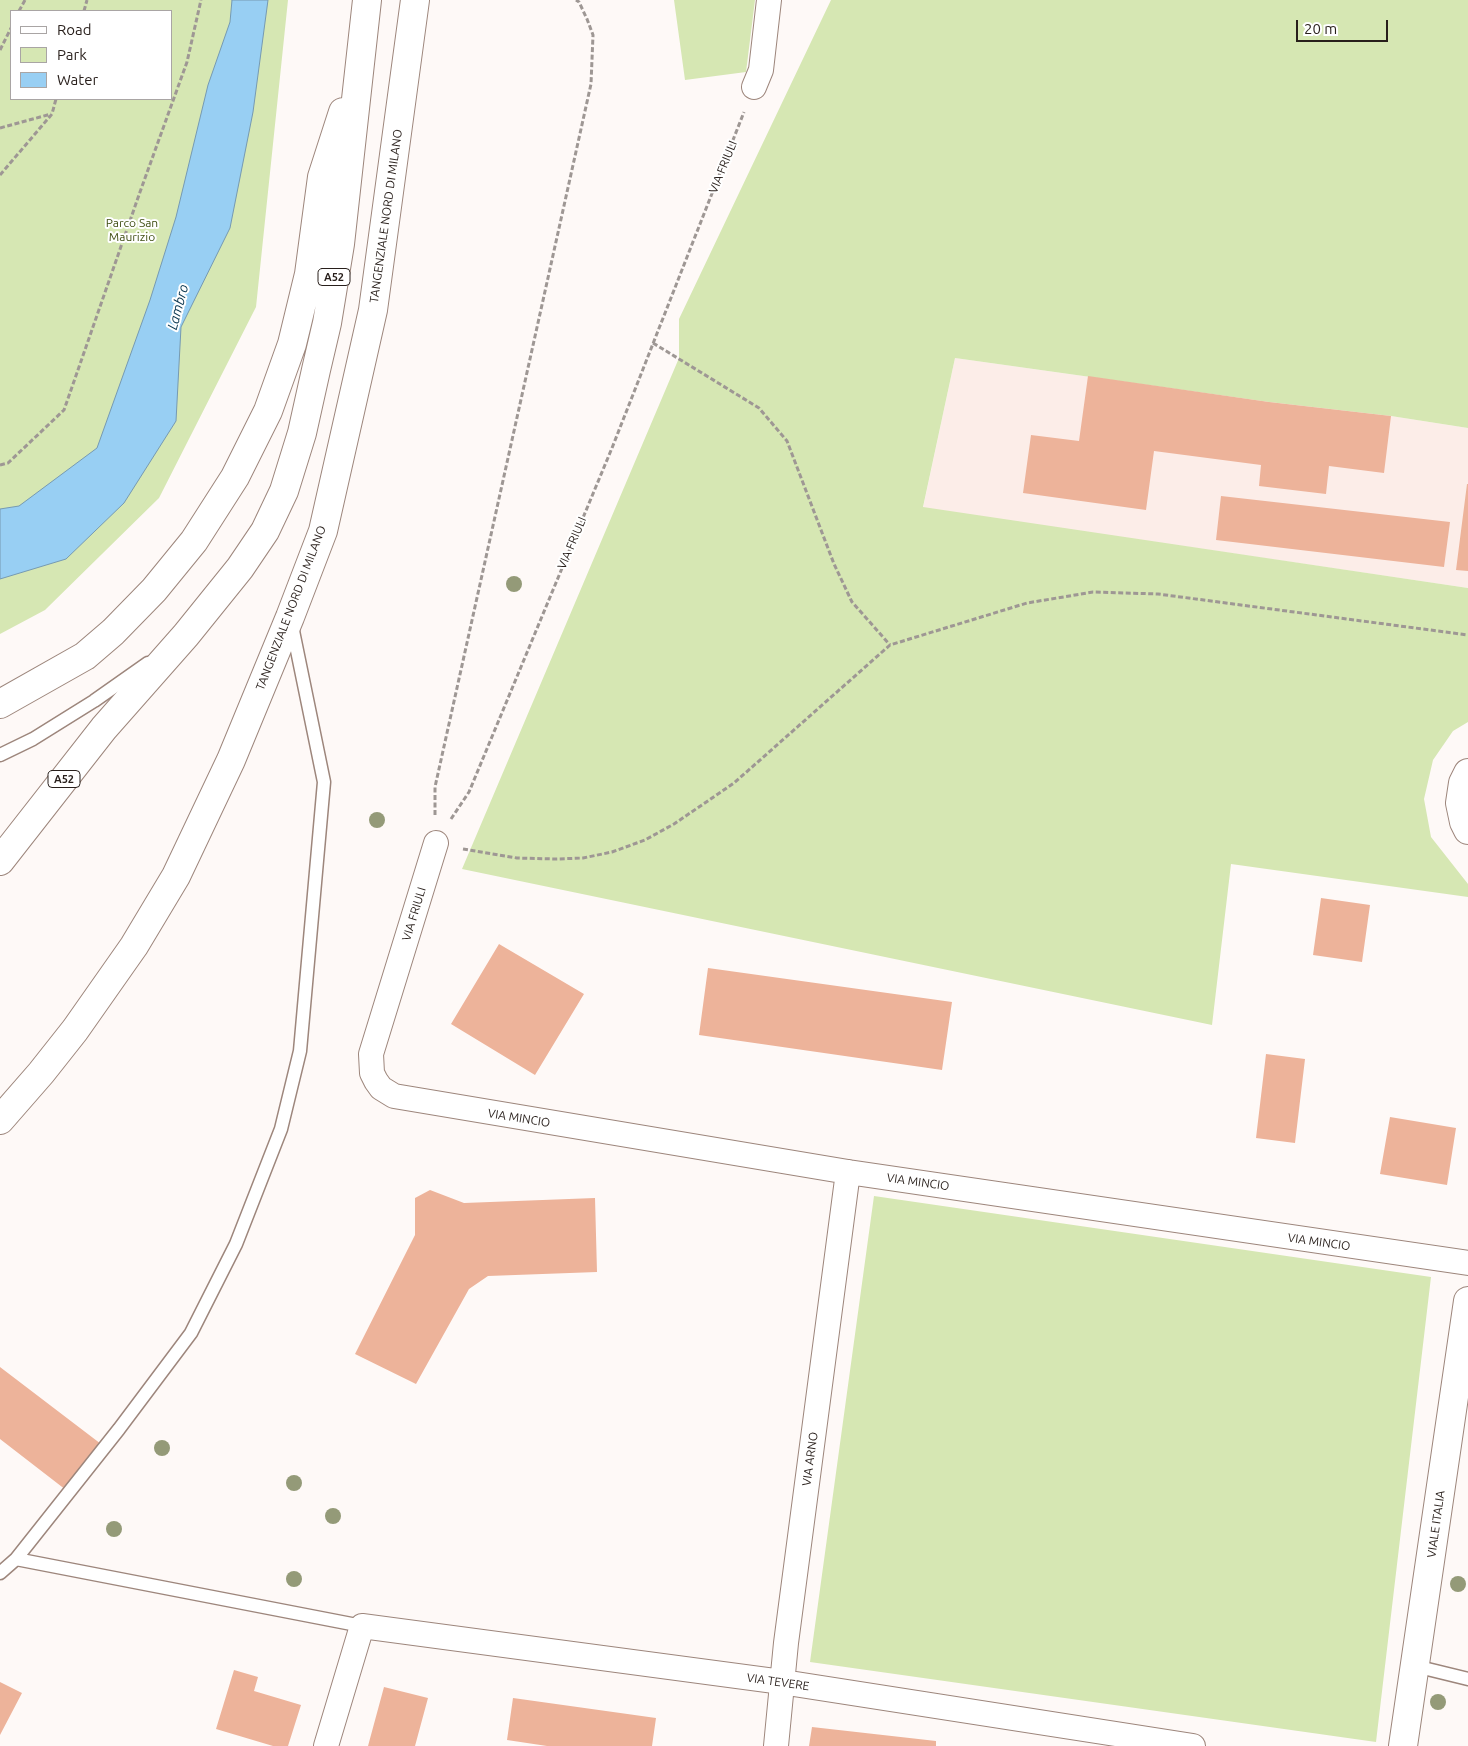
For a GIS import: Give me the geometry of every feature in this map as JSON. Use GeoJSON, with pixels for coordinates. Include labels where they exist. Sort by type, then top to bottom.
{"type":"FeatureCollection","features":[{"type":"Feature","properties":{"kind":"main road"},"geometry":{"type":"LineString","coordinates":[[0,704],[85,656],[113,632],[154,590],[194,541],[235,477],[268,411],[292,344],[309,274],[322,178],[360,59],[356,0]]}},
{"type":"Feature","properties":{"kind":"main road","name":"A52"},"geometry":{"type":"LineString","coordinates":[[0,861],[104,728],[186,635],[240,568],[265,531],[284,491],[302,433],[326,323],[340,244],[367,0]]}},
{"type":"Feature","properties":{"kind":"main road","name":"TANGENZIALE NORD DI MILANO"},"geometry":{"type":"LineString","coordinates":[[0,1120],[75,1030],[134,946],[176,876],[231,760],[323,531],[373,310],[415,0]]}},
{"type":"Feature","properties":{"kind":"main road"},"geometry":{"type":"LineString","coordinates":[[1468,773],[1463,783],[1460,803],[1464,822],[1468,830]]}},
{"type":"Feature","properties":{"kind":"main road","name":"VIALE ITALIA"},"geometry":{"type":"LineString","coordinates":[[1402,1746],[1461,1404],[1468,1301]]}},
{"type":"Feature","properties":{"kind":"street"},"geometry":{"type":"LineString","coordinates":[[754,87],[761,70],[769,0]]}},
{"type":"Feature","properties":{"kind":"street","name":"VIA FRIULI"},"geometry":{"type":"LineString","coordinates":[[376,1081],[372,1073],[372,1045],[436,843]]}},
{"type":"Feature","properties":{"kind":"street","name":"VIA MINCIO"},"geometry":{"type":"LineString","coordinates":[[376,1081],[380,1088],[388,1093],[406,1099],[848,1172],[1468,1264]]}},
{"type":"Feature","properties":{"kind":"street","name":"VIA ARNO"},"geometry":{"type":"LineString","coordinates":[[776,1746],[786,1644],[848,1172]]}},
{"type":"Feature","properties":{"kind":"street"},"geometry":{"type":"LineString","coordinates":[[326,1746],[362,1626]]}},
{"type":"Feature","properties":{"kind":"street","name":"VIA TEVERE"},"geometry":{"type":"LineString","coordinates":[[362,1626],[782,1682],[1193,1746]]}},
{"type":"Feature","properties":{"kind":"lane"},"geometry":{"type":"LineString","coordinates":[[0,1573],[16,1559],[119,1430],[191,1333],[236,1244],[281,1129],[300,1051],[324,782],[290,617]]}},
{"type":"Feature","properties":{"kind":"lane"},"geometry":{"type":"LineString","coordinates":[[0,755],[33,738],[94,701],[186,635]]}},
{"type":"Feature","properties":{"kind":"lane"},"geometry":{"type":"LineString","coordinates":[[16,1559],[362,1626]]}},
{"type":"Feature","properties":{"kind":"lane"},"geometry":{"type":"LineString","coordinates":[[1415,1666],[1468,1679]]}},
{"type":"Feature","properties":{"kind":"path"},"geometry":{"type":"LineString","coordinates":[[0,464],[8,463],[64,410],[187,62],[201,0]]}},
{"type":"Feature","properties":{"kind":"path"},"geometry":{"type":"LineString","coordinates":[[435,787],[591,84],[594,35],[588,18],[576,0]]}},
{"type":"Feature","properties":{"kind":"path"},"geometry":{"type":"LineString","coordinates":[[0,50],[10,30]]}},
{"type":"Feature","properties":{"kind":"path","name":"VIA FRIULI"},"geometry":{"type":"LineString","coordinates":[[436,843],[469,792],[608,457],[754,87]]}},
{"type":"Feature","properties":{"kind":"path"},"geometry":{"type":"LineString","coordinates":[[0,175],[52,114],[56,100]]}},
{"type":"Feature","properties":{"kind":"path"},"geometry":{"type":"LineString","coordinates":[[0,128],[52,114]]}},
{"type":"Feature","properties":{"kind":"path"},"geometry":{"type":"LineString","coordinates":[[653,343],[759,408],[788,441],[834,564],[852,602],[890,645]]}},
{"type":"Feature","properties":{"kind":"path"},"geometry":{"type":"LineString","coordinates":[[436,843],[517,858],[556,859],[583,858],[612,852],[645,840],[674,824],[734,783],[890,645],[1027,603],[1093,592],[1158,594],[1468,635]]}},
{"type":"Feature","properties":{"kind":"shaded area"},"geometry":{"type":"Polygon","coordinates":[[[955,358],[1468,428],[1468,588],[923,508],[955,358]]]}},
{"type":"Feature","properties":{"kind":"green space","name":"Parco San Maurizio"},"geometry":{"type":"Polygon","coordinates":[[[0,0],[288,0],[256,307],[159,498],[45,610],[0,634],[0,0]]]}},
{"type":"Feature","properties":{"kind":"green space"},"geometry":{"type":"Polygon","coordinates":[[[674,0],[755,0],[746,72],[685,80],[674,0]]]}},
{"type":"Feature","properties":{"kind":"green space"},"geometry":{"type":"Polygon","coordinates":[[[831,0],[1468,0],[1468,428],[955,358],[923,507],[1468,588],[1468,722],[1453,731],[1433,760],[1424,799],[1431,837],[1468,884],[1468,897],[1231,864],[1212,1025],[462,869],[679,358],[679,319],[831,0]]]}},
{"type":"Feature","properties":{"kind":"green space"},"geometry":{"type":"Polygon","coordinates":[[[874,1196],[1431,1277],[1376,1742],[810,1662],[874,1196]]]}},
{"type":"Feature","properties":{"kind":"water","name":"Lambro"},"geometry":{"type":"Polygon","coordinates":[[[232,0],[268,0],[253,112],[230,228],[181,327],[176,421],[124,503],[66,559],[0,579],[0,509],[19,506],[97,448],[150,300],[176,217],[208,85],[230,22],[232,0]]]}},
{"type":"Feature","properties":{"kind":"building"},"geometry":{"type":"Polygon","coordinates":[[[1088,376],[1269,402],[1391,416],[1384,473],[1329,466],[1326,494],[1259,486],[1261,465],[1154,451],[1146,510],[1023,493],[1031,435],[1079,441],[1088,376]]]}},
{"type":"Feature","properties":{"kind":"building"},"geometry":{"type":"Polygon","coordinates":[[[1468,484],[1468,571],[1456,570],[1468,484]]]}},
{"type":"Feature","properties":{"kind":"building"},"geometry":{"type":"Polygon","coordinates":[[[1221,496],[1450,522],[1444,567],[1216,540],[1221,496]]]}},
{"type":"Feature","properties":{"kind":"building"},"geometry":{"type":"Polygon","coordinates":[[[1321,898],[1370,905],[1362,962],[1313,955],[1321,898]]]}},
{"type":"Feature","properties":{"kind":"building"},"geometry":{"type":"Polygon","coordinates":[[[499,944],[584,994],[535,1075],[451,1024],[499,944]]]}},
{"type":"Feature","properties":{"kind":"building"},"geometry":{"type":"Polygon","coordinates":[[[708,968],[952,1002],[942,1070],[699,1035],[708,968]]]}},
{"type":"Feature","properties":{"kind":"building"},"geometry":{"type":"Polygon","coordinates":[[[1266,1054],[1305,1059],[1295,1143],[1256,1138],[1266,1054]]]}},
{"type":"Feature","properties":{"kind":"building"},"geometry":{"type":"Polygon","coordinates":[[[1390,1117],[1456,1128],[1447,1185],[1380,1174],[1390,1117]]]}},
{"type":"Feature","properties":{"kind":"building"},"geometry":{"type":"Polygon","coordinates":[[[430,1190],[464,1203],[595,1198],[597,1272],[488,1276],[469,1289],[416,1384],[355,1354],[415,1235],[415,1198],[430,1190]]]}},
{"type":"Feature","properties":{"kind":"building"},"geometry":{"type":"Polygon","coordinates":[[[0,1367],[101,1444],[66,1490],[0,1439],[0,1367]]]}},
{"type":"Feature","properties":{"kind":"building"},"geometry":{"type":"Polygon","coordinates":[[[234,1670],[258,1677],[254,1691],[301,1705],[288,1746],[273,1746],[216,1729],[234,1670]]]}},
{"type":"Feature","properties":{"kind":"building"},"geometry":{"type":"Polygon","coordinates":[[[0,1682],[22,1693],[0,1735],[0,1682]]]}},
{"type":"Feature","properties":{"kind":"building"},"geometry":{"type":"Polygon","coordinates":[[[384,1687],[428,1698],[415,1746],[368,1746],[384,1687]]]}},
{"type":"Feature","properties":{"kind":"building"},"geometry":{"type":"Polygon","coordinates":[[[513,1698],[656,1718],[652,1746],[547,1746],[507,1740],[513,1698]]]}},
{"type":"Feature","properties":{"kind":"building"},"geometry":{"type":"Polygon","coordinates":[[[812,1727],[936,1741],[936,1746],[809,1746],[812,1727]]]}}]}
